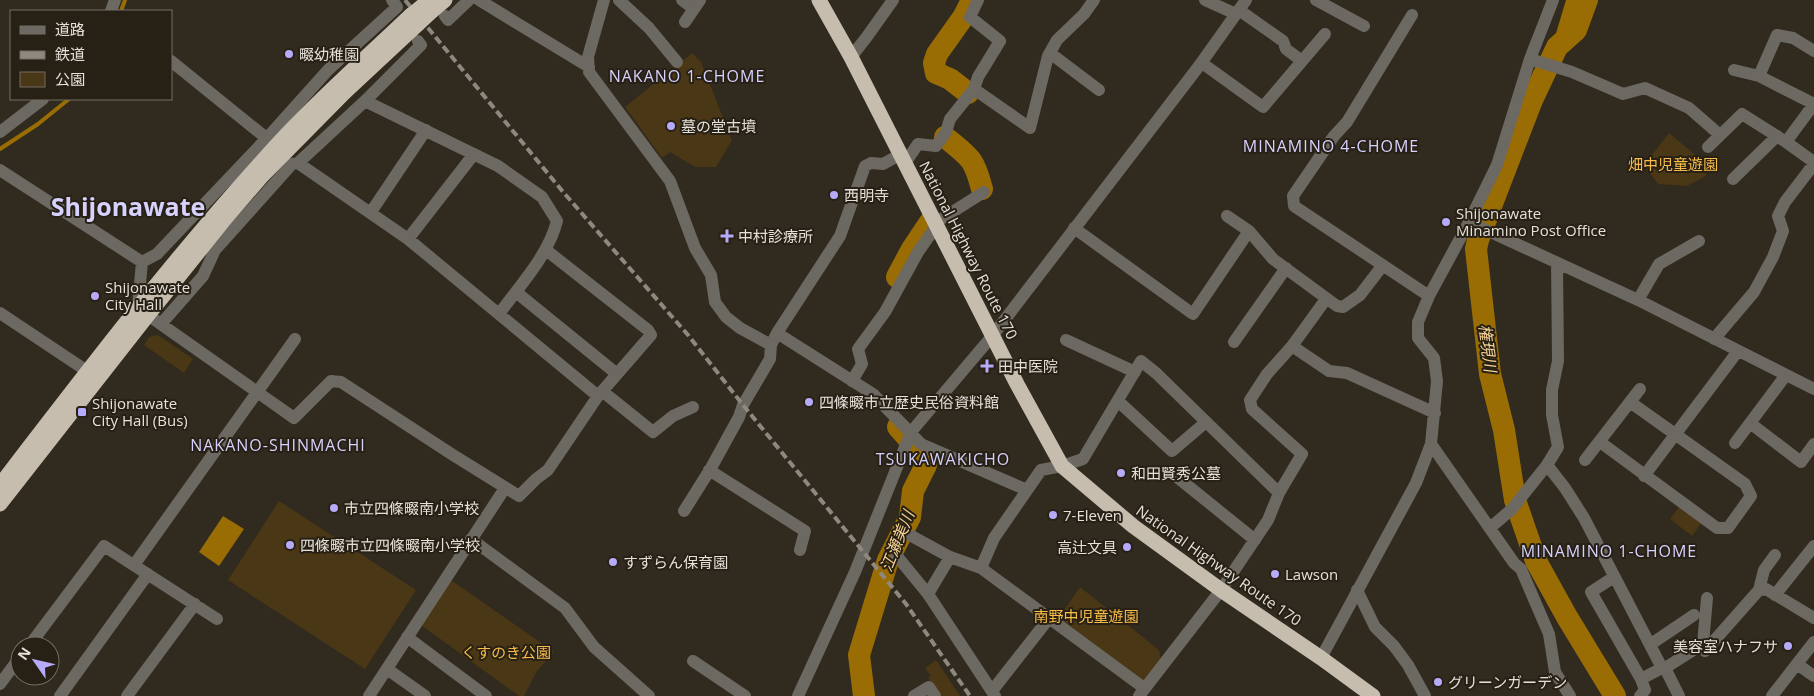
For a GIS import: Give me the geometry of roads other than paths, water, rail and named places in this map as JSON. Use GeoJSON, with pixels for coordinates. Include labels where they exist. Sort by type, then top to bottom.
{"type":"FeatureCollection","features":[{"type":"Feature","properties":{"kind":"highway"},"geometry":{"type":"LineString","coordinates":[[0,504],[224,220],[261,177],[344,92],[403,11],[433,7],[445,0]]}},
{"type":"Feature","properties":{"kind":"highway","name":"National Highway Route 170"},"geometry":{"type":"LineString","coordinates":[[819,0],[851,57],[1018,384],[1062,466],[1133,526],[1373,696]]}},
{"type":"Feature","properties":{"kind":"highway"},"geometry":{"type":"LineString","coordinates":[[0,485],[87,371],[149,315]]}},
{"type":"Feature","properties":{"kind":"street"},"geometry":{"type":"LineString","coordinates":[[433,7],[448,20],[469,0]]}},
{"type":"Feature","properties":{"kind":"street"},"geometry":{"type":"LineString","coordinates":[[479,0],[589,67]]}},
{"type":"Feature","properties":{"kind":"street"},"geometry":{"type":"LineString","coordinates":[[604,0],[588,57],[589,72],[670,181],[695,248],[711,275],[715,302],[726,317],[740,328],[774,339],[873,394],[921,444],[1027,490]]}},
{"type":"Feature","properties":{"kind":"street"},"geometry":{"type":"LineString","coordinates":[[619,0],[649,28],[677,62]]}},
{"type":"Feature","properties":{"kind":"street"},"geometry":{"type":"LineString","coordinates":[[682,0],[697,4],[685,22]]}},
{"type":"Feature","properties":{"kind":"street"},"geometry":{"type":"LineString","coordinates":[[851,57],[893,0]]}},
{"type":"Feature","properties":{"kind":"street"},"geometry":{"type":"LineString","coordinates":[[684,511],[739,417],[742,405],[770,359],[774,339],[840,236],[864,166],[871,163],[883,164],[903,158],[918,144],[936,146],[946,132],[950,118],[974,89],[978,78],[1000,41],[970,17],[978,0]]}},
{"type":"Feature","properties":{"kind":"street"},"geometry":{"type":"LineString","coordinates":[[974,89],[1030,128],[1050,53],[1057,40],[1084,14],[1094,0]]}},
{"type":"Feature","properties":{"kind":"street"},"geometry":{"type":"LineString","coordinates":[[1205,0],[1241,8],[1283,41],[1286,49],[1302,61]]}},
{"type":"Feature","properties":{"kind":"street"},"geometry":{"type":"LineString","coordinates":[[1316,0],[1364,26]]}},
{"type":"Feature","properties":{"kind":"street"},"geometry":{"type":"LineString","coordinates":[[1321,658],[1416,483],[1432,444],[1437,381],[1434,358],[1418,338],[1418,322],[1429,296],[1478,227],[1497,165],[1542,63],[1553,0]]}},
{"type":"Feature","properties":{"kind":"street"},"geometry":{"type":"LineString","coordinates":[[798,696],[855,572],[911,432],[993,335],[1202,63],[1241,8]]}},
{"type":"Feature","properties":{"kind":"street"},"geometry":{"type":"LineString","coordinates":[[142,262],[157,254],[198,209],[268,140],[328,70],[403,11]]}},
{"type":"Feature","properties":{"kind":"street"},"geometry":{"type":"LineString","coordinates":[[1412,15],[1347,122],[1334,136],[1293,196],[1294,206],[1429,296]]}},
{"type":"Feature","properties":{"kind":"street"},"geometry":{"type":"LineString","coordinates":[[1202,63],[1263,106],[1325,34]]}},
{"type":"Feature","properties":{"kind":"street"},"geometry":{"type":"LineString","coordinates":[[1759,76],[1777,35],[1792,38],[1814,51]]}},
{"type":"Feature","properties":{"kind":"street"},"geometry":{"type":"LineString","coordinates":[[149,315],[202,276],[215,250],[293,162],[365,101],[421,45],[418,41]]}},
{"type":"Feature","properties":{"kind":"street"},"geometry":{"type":"LineString","coordinates":[[1050,53],[1099,90]]}},
{"type":"Feature","properties":{"kind":"street"},"geometry":{"type":"LineString","coordinates":[[172,61],[268,140]]}},
{"type":"Feature","properties":{"kind":"street"},"geometry":{"type":"LineString","coordinates":[[1542,63],[1572,72],[1623,94],[1645,88],[1689,108],[1720,135]]}},
{"type":"Feature","properties":{"kind":"street"},"geometry":{"type":"LineString","coordinates":[[1734,70],[1759,76],[1814,104],[1781,139],[1734,179]]}},
{"type":"Feature","properties":{"kind":"street"},"geometry":{"type":"LineString","coordinates":[[0,132],[43,100]]}},
{"type":"Feature","properties":{"kind":"street"},"geometry":{"type":"LineString","coordinates":[[365,101],[498,166],[542,197],[558,221],[553,238],[546,250],[499,314]]}},
{"type":"Feature","properties":{"kind":"street"},"geometry":{"type":"LineString","coordinates":[[1708,146],[1742,114],[1814,163],[1784,202],[1778,216],[1783,231],[1773,257],[1754,292],[1714,339]]}},
{"type":"Feature","properties":{"kind":"street"},"geometry":{"type":"LineString","coordinates":[[371,212],[426,130]]}},
{"type":"Feature","properties":{"kind":"street"},"geometry":{"type":"LineString","coordinates":[[408,239],[474,154]]}},
{"type":"Feature","properties":{"kind":"street"},"geometry":{"type":"LineString","coordinates":[[293,162],[371,212],[408,239],[600,394],[653,432],[673,416],[693,407]]}},
{"type":"Feature","properties":{"kind":"street"},"geometry":{"type":"LineString","coordinates":[[0,170],[142,262],[149,315],[294,418],[331,381],[341,382],[519,496],[536,478],[548,470],[600,394],[651,335],[648,330],[546,250]]}},
{"type":"Feature","properties":{"kind":"street"},"geometry":{"type":"LineString","coordinates":[[852,381],[862,364],[858,349],[885,312],[918,252],[936,224],[984,192]]}},
{"type":"Feature","properties":{"kind":"street"},"geometry":{"type":"LineString","coordinates":[[1227,216],[1249,231],[1272,259],[1336,306],[1342,307],[1360,295],[1382,265]]}},
{"type":"Feature","properties":{"kind":"street"},"geometry":{"type":"LineString","coordinates":[[1478,227],[1638,300],[1814,389]]}},
{"type":"Feature","properties":{"kind":"street"},"geometry":{"type":"LineString","coordinates":[[1074,228],[1193,314],[1249,231]]}},
{"type":"Feature","properties":{"kind":"street"},"geometry":{"type":"LineString","coordinates":[[1638,300],[1659,264],[1699,241]]}},
{"type":"Feature","properties":{"kind":"street"},"geometry":{"type":"LineString","coordinates":[[1490,528],[1516,505],[1547,465],[1558,447],[1552,416],[1552,390],[1558,361],[1556,264]]}},
{"type":"Feature","properties":{"kind":"street"},"geometry":{"type":"LineString","coordinates":[[1234,342],[1286,268]]}},
{"type":"Feature","properties":{"kind":"street"},"geometry":{"type":"LineString","coordinates":[[516,292],[617,374]]}},
{"type":"Feature","properties":{"kind":"street"},"geometry":{"type":"LineString","coordinates":[[906,533],[950,557],[981,568],[1050,617],[1142,692],[1221,590],[1255,540],[1268,520],[1279,493],[1302,454],[1252,409],[1250,400],[1267,374],[1292,346],[1326,299]]}},
{"type":"Feature","properties":{"kind":"street"},"geometry":{"type":"LineString","coordinates":[[0,314],[87,371]]}},
{"type":"Feature","properties":{"kind":"street"},"geometry":{"type":"LineString","coordinates":[[134,565],[295,339]]}},
{"type":"Feature","properties":{"kind":"street"},"geometry":{"type":"LineString","coordinates":[[1066,340],[1135,372]]}},
{"type":"Feature","properties":{"kind":"street"},"geometry":{"type":"LineString","coordinates":[[1292,346],[1330,371],[1347,373],[1435,413]]}},
{"type":"Feature","properties":{"kind":"street"},"geometry":{"type":"LineString","coordinates":[[1644,476],[1738,351]]}},
{"type":"Feature","properties":{"kind":"street"},"geometry":{"type":"LineString","coordinates":[[981,568],[994,538],[1041,470],[1083,459],[1141,361],[1154,370],[1279,493]]}},
{"type":"Feature","properties":{"kind":"street"},"geometry":{"type":"LineString","coordinates":[[1735,443],[1786,375]]}},
{"type":"Feature","properties":{"kind":"street"},"geometry":{"type":"LineString","coordinates":[[1585,460],[1640,388]]}},
{"type":"Feature","properties":{"kind":"street"},"geometry":{"type":"LineString","coordinates":[[1118,401],[1172,451],[1206,422]]}},
{"type":"Feature","properties":{"kind":"street"},"geometry":{"type":"LineString","coordinates":[[1600,442],[1717,528],[1728,528],[1751,496],[1745,484],[1630,402]]}},
{"type":"Feature","properties":{"kind":"street"},"geometry":{"type":"LineString","coordinates":[[1750,423],[1801,462],[1814,444]]}},
{"type":"Feature","properties":{"kind":"street"},"geometry":{"type":"LineString","coordinates":[[1432,444],[1514,563],[1521,570],[1549,634],[1555,672],[1570,696]]}},
{"type":"Feature","properties":{"kind":"street"},"geometry":{"type":"LineString","coordinates":[[1547,465],[1565,488],[1584,518],[1679,696]]}},
{"type":"Feature","properties":{"kind":"street"},"geometry":{"type":"LineString","coordinates":[[709,470],[805,531],[800,550]]}},
{"type":"Feature","properties":{"kind":"street"},"geometry":{"type":"LineString","coordinates":[[1177,477],[1255,540]]}},
{"type":"Feature","properties":{"kind":"street"},"geometry":{"type":"LineString","coordinates":[[369,696],[505,488]]}},
{"type":"Feature","properties":{"kind":"street"},"geometry":{"type":"LineString","coordinates":[[471,539],[565,608],[594,647],[649,696]]}},
{"type":"Feature","properties":{"kind":"street"},"geometry":{"type":"LineString","coordinates":[[36,636],[104,546],[217,619]]}},
{"type":"Feature","properties":{"kind":"street"},"geometry":{"type":"LineString","coordinates":[[1776,595],[1814,546]]}},
{"type":"Feature","properties":{"kind":"street"},"geometry":{"type":"LineString","coordinates":[[1704,651],[1759,590],[1764,570],[1775,554]]}},
{"type":"Feature","properties":{"kind":"street"},"geometry":{"type":"LineString","coordinates":[[896,555],[928,594],[994,694],[1050,617]]}},
{"type":"Feature","properties":{"kind":"street"},"geometry":{"type":"LineString","coordinates":[[928,594],[950,557]]}},
{"type":"Feature","properties":{"kind":"street"},"geometry":{"type":"LineString","coordinates":[[60,696],[148,574]]}},
{"type":"Feature","properties":{"kind":"street"},"geometry":{"type":"LineString","coordinates":[[1614,577],[1591,592],[1641,679],[1646,690],[1640,696]]}},
{"type":"Feature","properties":{"kind":"street"},"geometry":{"type":"LineString","coordinates":[[1759,590],[1766,589],[1814,618]]}},
{"type":"Feature","properties":{"kind":"street"},"geometry":{"type":"LineString","coordinates":[[1357,590],[1375,627],[1394,646],[1408,665],[1425,696]]}},
{"type":"Feature","properties":{"kind":"street"},"geometry":{"type":"LineString","coordinates":[[1641,679],[1664,668],[1703,644],[1707,598]]}},
{"type":"Feature","properties":{"kind":"street"},"geometry":{"type":"LineString","coordinates":[[127,696],[194,604]]}},
{"type":"Feature","properties":{"kind":"street"},"geometry":{"type":"LineString","coordinates":[[1651,644],[1694,615]]}},
{"type":"Feature","properties":{"kind":"street"},"geometry":{"type":"LineString","coordinates":[[408,636],[486,696]]}},
{"type":"Feature","properties":{"kind":"street"},"geometry":{"type":"LineString","coordinates":[[1772,696],[1814,642]]}},
{"type":"Feature","properties":{"kind":"street"},"geometry":{"type":"LineString","coordinates":[[693,661],[745,696]]}},
{"type":"Feature","properties":{"kind":"street"},"geometry":{"type":"LineString","coordinates":[[1797,664],[1814,676]]}},
{"type":"Feature","properties":{"kind":"street"},"geometry":{"type":"LineString","coordinates":[[386,669],[425,696]]}},
{"type":"Feature","properties":{"kind":"street"},"geometry":{"type":"LineString","coordinates":[[0,684],[10,671]]}},
{"type":"Feature","properties":{"kind":"street"},"geometry":{"type":"LineString","coordinates":[[914,696],[929,687],[935,696]]}},
{"type":"Feature","properties":{"kind":"waterway"},"geometry":{"type":"LineString","coordinates":[[121,10],[125,0]]}},
{"type":"Feature","properties":{"kind":"waterway","name":"江瀬美川"},"geometry":{"type":"LineString","coordinates":[[968,93],[950,79],[936,73],[934,63],[937,54],[964,16],[972,0]]}},
{"type":"Feature","properties":{"kind":"waterway","name":"権現川"},"geometry":{"type":"LineString","coordinates":[[1587,0],[1576,30],[1557,47],[1532,100],[1476,249],[1490,374],[1504,430],[1515,500],[1536,561],[1567,617],[1615,696]]}},
{"type":"Feature","properties":{"kind":"waterway"},"geometry":{"type":"LineString","coordinates":[[0,149],[38,124],[68,100]]}},
{"type":"Feature","properties":{"kind":"waterway","name":"江瀬美川"},"geometry":{"type":"LineString","coordinates":[[945,137],[970,159],[982,189]]}},
{"type":"Feature","properties":{"kind":"waterway","name":"江瀬美川"},"geometry":{"type":"LineString","coordinates":[[897,277],[912,249],[930,222]]}},
{"type":"Feature","properties":{"kind":"waterway","name":"江瀬美川"},"geometry":{"type":"LineString","coordinates":[[864,696],[859,655],[888,560],[910,517],[913,491],[926,465],[922,454],[898,427]]}},
{"type":"Feature","properties":{"kind":"railway"},"geometry":{"type":"LineString","coordinates":[[405,0],[564,193],[688,335],[906,604],[970,696]]}},
{"type":"Feature","properties":{"kind":"place","name":"畷幼稚園"},"geometry":{"type":"Point","coordinates":[289,54]}},
{"type":"Feature","properties":{"kind":"place","name":"墓の堂古墳"},"geometry":{"type":"Point","coordinates":[671,126]}},
{"type":"Feature","properties":{"kind":"place","name":"西明寺"},"geometry":{"type":"Point","coordinates":[834,195]}},
{"type":"Feature","properties":{"kind":"place","name":"Shijonawate Minamino Post Office"},"geometry":{"type":"Point","coordinates":[1446,222]}},
{"type":"Feature","properties":{"kind":"place","name":"中村診療所"},"geometry":{"type":"Point","coordinates":[727,236]}},
{"type":"Feature","properties":{"kind":"place","name":"Shijonawate City Hall"},"geometry":{"type":"Point","coordinates":[95,296]}},
{"type":"Feature","properties":{"kind":"place","name":"田中医院"},"geometry":{"type":"Point","coordinates":[987,366]}},
{"type":"Feature","properties":{"kind":"place","name":"四條畷市立歴史民俗資料館"},"geometry":{"type":"Point","coordinates":[809,402]}},
{"type":"Feature","properties":{"kind":"place","name":"Shijonawate City Hall (Bus)"},"geometry":{"type":"Point","coordinates":[82,412]}},
{"type":"Feature","properties":{"kind":"place","name":"和田賢秀公墓"},"geometry":{"type":"Point","coordinates":[1121,473]}},
{"type":"Feature","properties":{"kind":"place","name":"市立四條畷南小学校"},"geometry":{"type":"Point","coordinates":[334,508]}},
{"type":"Feature","properties":{"kind":"place","name":"7-Eleven"},"geometry":{"type":"Point","coordinates":[1053,515]}},
{"type":"Feature","properties":{"kind":"place","name":"四條畷市立四條畷南小学校"},"geometry":{"type":"Point","coordinates":[290,545]}},
{"type":"Feature","properties":{"kind":"place","name":"高辻文具"},"geometry":{"type":"Point","coordinates":[1127,547]}},
{"type":"Feature","properties":{"kind":"place","name":"すずらん保育園"},"geometry":{"type":"Point","coordinates":[613,562]}},
{"type":"Feature","properties":{"kind":"place","name":"Lawson"},"geometry":{"type":"Point","coordinates":[1275,574]}},
{"type":"Feature","properties":{"kind":"place","name":"美容室ハナフサ"},"geometry":{"type":"Point","coordinates":[1788,646]}},
{"type":"Feature","properties":{"kind":"place","name":"グリーンガーデン"},"geometry":{"type":"Point","coordinates":[1438,682]}},
{"type":"Feature","properties":{"kind":"district","name":"NAKANO 1-CHOME"},"geometry":{"type":"Point","coordinates":[687,76]}},
{"type":"Feature","properties":{"kind":"district","name":"MINAMINO 4-CHOME"},"geometry":{"type":"Point","coordinates":[1331,146]}},
{"type":"Feature","properties":{"kind":"district","name":"Shijonawate"},"geometry":{"type":"Point","coordinates":[128,206]}},
{"type":"Feature","properties":{"kind":"district","name":"NAKANO-SHINMACHI"},"geometry":{"type":"Point","coordinates":[278,445]}},
{"type":"Feature","properties":{"kind":"district","name":"TSUKAWAKICHO"},"geometry":{"type":"Point","coordinates":[943,459]}},
{"type":"Feature","properties":{"kind":"district","name":"MINAMINO 1-CHOME"},"geometry":{"type":"Point","coordinates":[1609,551]}},
{"type":"Feature","properties":{"kind":"park label","name":"畑中児童遊園"},"geometry":{"type":"Point","coordinates":[1673,164]}},
{"type":"Feature","properties":{"kind":"park label","name":"南野中児童遊園"},"geometry":{"type":"Point","coordinates":[1086,616]}},
{"type":"Feature","properties":{"kind":"park label","name":"くすのき公園"},"geometry":{"type":"Point","coordinates":[506,652]}}]}
